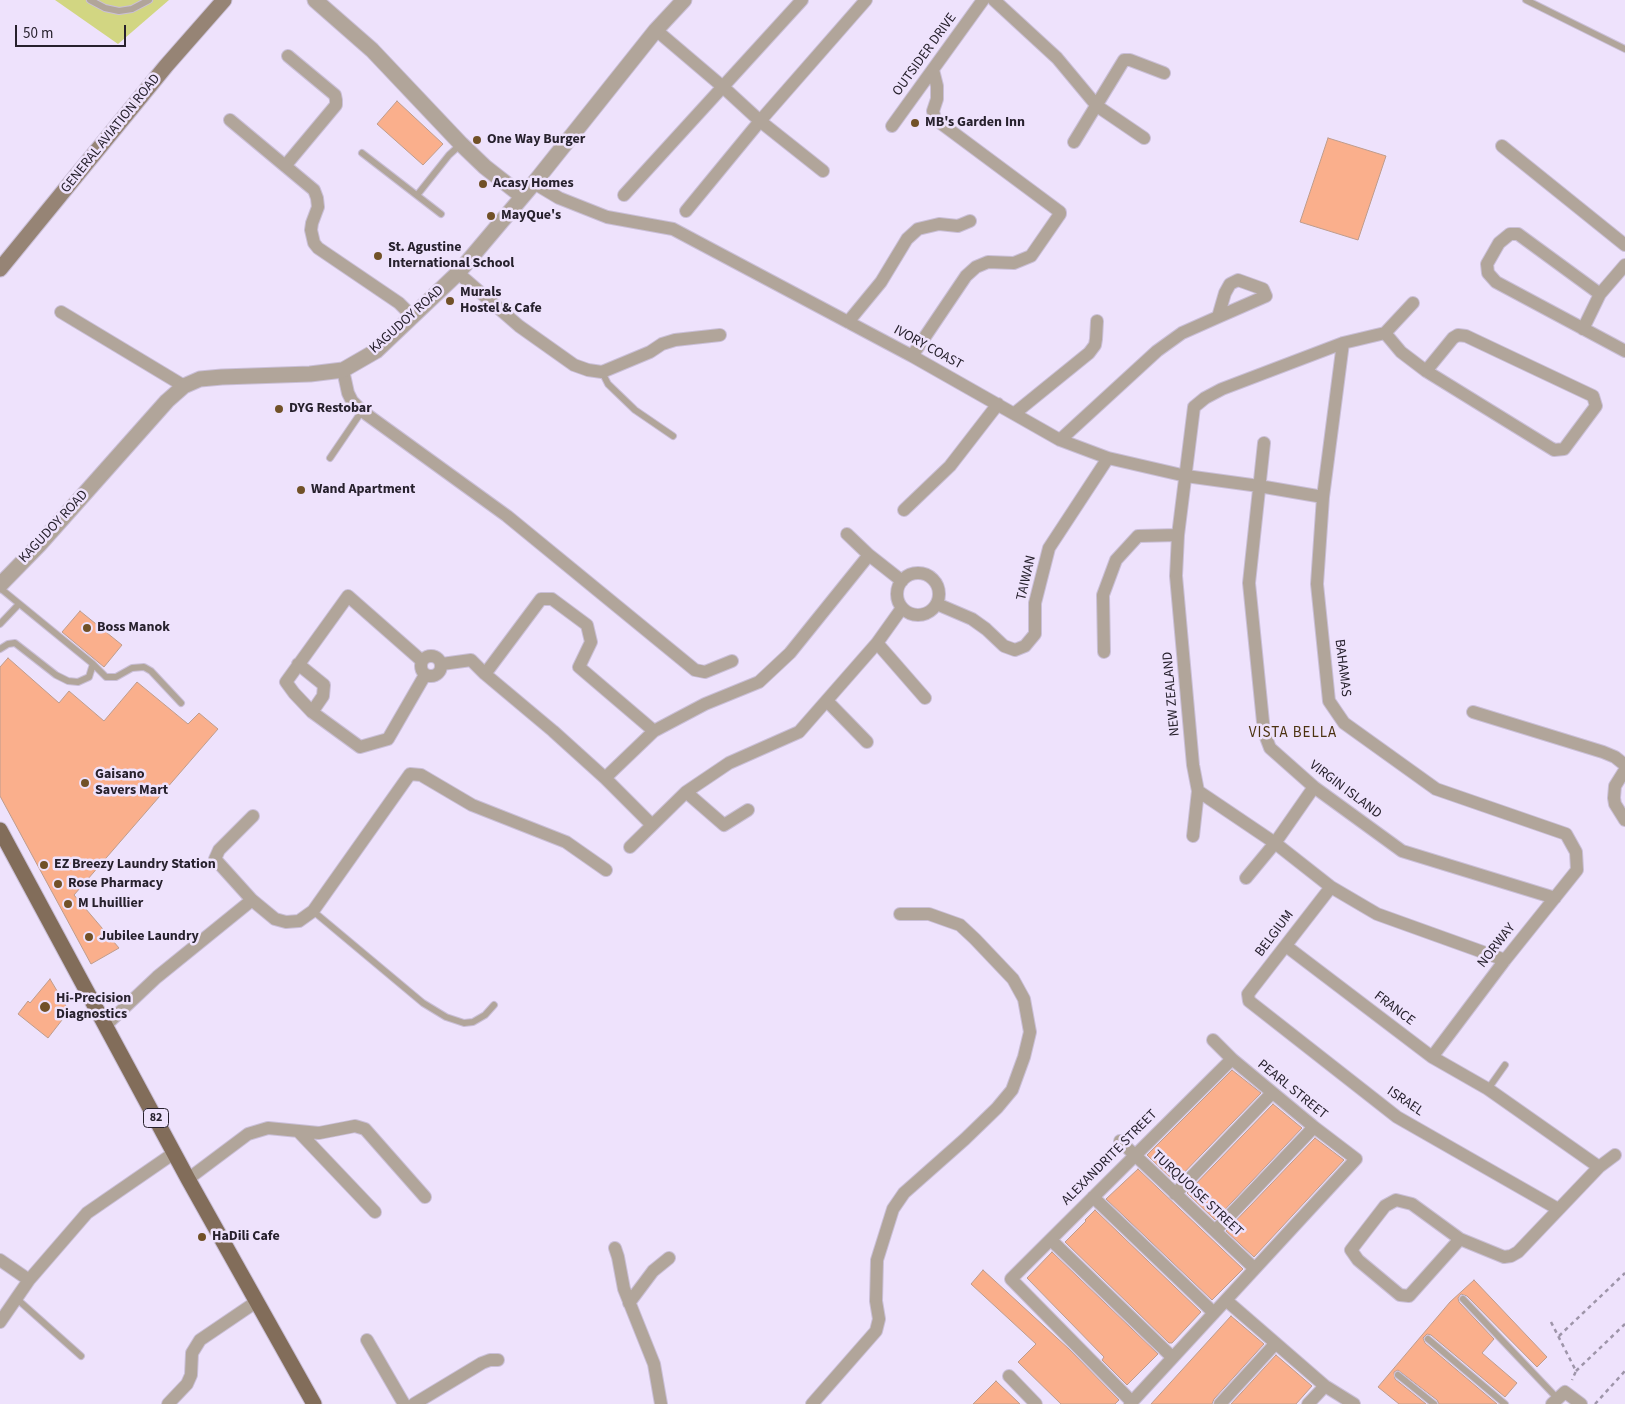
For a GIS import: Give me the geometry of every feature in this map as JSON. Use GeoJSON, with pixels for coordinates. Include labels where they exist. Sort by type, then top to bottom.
{"type":"FeatureCollection","features":[{"type":"Feature","properties":{"kind":"main road","name":"GENERAL AVIATION ROAD"},"geometry":{"type":"LineString","coordinates":[[0,269],[166,66],[224,0]]}},
{"type":"Feature","properties":{"kind":"main road","name":"82"},"geometry":{"type":"LineString","coordinates":[[2,841],[314,1404]]}},
{"type":"Feature","properties":{"kind":"street"},"geometry":{"type":"LineString","coordinates":[[315,0],[372,50],[485,167],[522,196]]}},
{"type":"Feature","properties":{"kind":"street","name":"KAGUDOY ROAD"},"geometry":{"type":"LineString","coordinates":[[0,586],[40,545],[167,401],[184,386],[200,379],[222,376],[310,374],[343,370],[376,351],[458,273],[534,183],[656,30],[684,0]]}},
{"type":"Feature","properties":{"kind":"street"},"geometry":{"type":"LineString","coordinates":[[624,195],[802,0]]}},
{"type":"Feature","properties":{"kind":"street"},"geometry":{"type":"LineString","coordinates":[[686,211],[866,0]]}},
{"type":"Feature","properties":{"kind":"street","name":"OUTSIDER DRIVE"},"geometry":{"type":"LineString","coordinates":[[892,126],[983,0]]}},
{"type":"Feature","properties":{"kind":"street"},"geometry":{"type":"LineString","coordinates":[[994,0],[1057,58],[1097,106],[1144,138]]}},
{"type":"Feature","properties":{"kind":"street"},"geometry":{"type":"LineString","coordinates":[[656,30],[723,87],[760,122],[823,171]]}},
{"type":"Feature","properties":{"kind":"street"},"geometry":{"type":"LineString","coordinates":[[285,166],[336,105],[335,95],[288,56]]}},
{"type":"Feature","properties":{"kind":"street"},"geometry":{"type":"LineString","coordinates":[[1074,142],[1124,60],[1130,60],[1164,73]]}},
{"type":"Feature","properties":{"kind":"street"},"geometry":{"type":"LineString","coordinates":[[912,356],[966,276],[976,267],[988,262],[1014,263],[1031,256],[1060,214],[1060,212],[935,119],[933,111],[937,92],[933,70]]}},
{"type":"Feature","properties":{"kind":"street"},"geometry":{"type":"LineString","coordinates":[[230,120],[316,193],[318,207],[311,230],[314,243],[318,248],[399,303],[413,317]]}},
{"type":"Feature","properties":{"kind":"street"},"geometry":{"type":"LineString","coordinates":[[1502,146],[1625,245]]}},
{"type":"Feature","properties":{"kind":"street","name":"IVORY COAST"},"geometry":{"type":"LineString","coordinates":[[534,183],[560,198],[607,217],[673,229],[912,356],[1060,440],[1108,458],[1186,476],[1322,497]]}},
{"type":"Feature","properties":{"kind":"street"},"geometry":{"type":"LineString","coordinates":[[848,322],[881,282],[907,240],[918,229],[939,224],[958,226],[970,221]]}},
{"type":"Feature","properties":{"kind":"street"},"geometry":{"type":"LineString","coordinates":[[1600,294],[1518,234],[1510,234],[1499,243],[1487,264],[1488,273],[1496,282],[1625,351]]}},
{"type":"Feature","properties":{"kind":"street"},"geometry":{"type":"LineString","coordinates":[[1583,329],[1600,294],[1625,265]]}},
{"type":"Feature","properties":{"kind":"street"},"geometry":{"type":"LineString","coordinates":[[458,273],[519,326],[574,366],[588,370],[602,372],[650,352],[662,344],[690,338],[720,335]]}},
{"type":"Feature","properties":{"kind":"street"},"geometry":{"type":"LineString","coordinates":[[1343,343],[1385,333],[1413,303]]}},
{"type":"Feature","properties":{"kind":"street"},"geometry":{"type":"LineString","coordinates":[[61,312],[184,386]]}},
{"type":"Feature","properties":{"kind":"street"},"geometry":{"type":"LineString","coordinates":[[1060,440],[1157,351],[1182,333],[1218,317]]}},
{"type":"Feature","properties":{"kind":"street"},"geometry":{"type":"LineString","coordinates":[[1015,414],[1089,353],[1095,346],[1097,321]]}},
{"type":"Feature","properties":{"kind":"street"},"geometry":{"type":"LineString","coordinates":[[1385,333],[1401,352],[1426,370],[1554,450],[1564,449],[1596,406],[1593,396],[1466,336],[1453,338],[1426,370]]}},
{"type":"Feature","properties":{"kind":"street","name":"NEW ZEALAND"},"geometry":{"type":"LineString","coordinates":[[1193,836],[1198,791],[1193,764],[1176,576],[1178,535],[1194,406],[1204,398],[1222,389],[1343,343]]}},
{"type":"Feature","properties":{"kind":"street","name":"BAHAMAS"},"geometry":{"type":"LineString","coordinates":[[1343,343],[1322,497],[1317,584],[1329,701],[1344,723],[1436,789],[1566,834],[1576,852]]}},
{"type":"Feature","properties":{"kind":"street"},"geometry":{"type":"LineString","coordinates":[[343,370],[348,394],[362,411],[506,516],[696,671],[706,671],[732,661]]}},
{"type":"Feature","properties":{"kind":"street"},"geometry":{"type":"LineString","coordinates":[[904,510],[950,466],[998,404]]}},
{"type":"Feature","properties":{"kind":"street","name":"VIRGIN ISLAND"},"geometry":{"type":"LineString","coordinates":[[1264,444],[1249,583],[1264,732],[1270,748],[1314,787],[1402,850],[1555,898]]}},
{"type":"Feature","properties":{"kind":"street","name":"TAIWAN"},"geometry":{"type":"LineString","coordinates":[[937,604],[972,619],[1004,646],[1015,650],[1025,646],[1035,634],[1035,604],[1050,548],[1108,458]]}},
{"type":"Feature","properties":{"kind":"street"},"geometry":{"type":"LineString","coordinates":[[847,534],[869,555],[902,581]]}},
{"type":"Feature","properties":{"kind":"street"},"geometry":{"type":"LineString","coordinates":[[1104,652],[1103,595],[1116,560],[1138,536],[1178,535]]}},
{"type":"Feature","properties":{"kind":"street"},"geometry":{"type":"LineString","coordinates":[[605,778],[654,731],[705,704],[759,682],[790,653],[869,555]]}},
{"type":"Feature","properties":{"kind":"street"},"geometry":{"type":"LineString","coordinates":[[913,574],[926,575],[937,584],[939,590],[937,604],[933,609],[921,615],[907,612],[898,602],[897,594],[902,581],[913,574]]}},
{"type":"Feature","properties":{"kind":"street"},"geometry":{"type":"LineString","coordinates":[[422,661],[348,596],[286,682],[312,712],[360,748],[388,740],[425,676]]}},
{"type":"Feature","properties":{"kind":"street"},"geometry":{"type":"LineString","coordinates":[[485,674],[541,599],[552,598],[587,625],[591,642],[579,668],[654,731]]}},
{"type":"Feature","properties":{"kind":"street"},"geometry":{"type":"LineString","coordinates":[[630,846],[686,792],[729,763],[799,732],[877,643],[902,608]]}},
{"type":"Feature","properties":{"kind":"street"},"geometry":{"type":"LineString","coordinates":[[877,643],[925,698]]}},
{"type":"Feature","properties":{"kind":"street"},"geometry":{"type":"LineString","coordinates":[[426,657],[438,658],[442,664],[441,672],[434,677],[425,676],[421,669],[422,661],[426,657]]}},
{"type":"Feature","properties":{"kind":"street"},"geometry":{"type":"LineString","coordinates":[[442,664],[471,660],[605,778],[652,824]]}},
{"type":"Feature","properties":{"kind":"street"},"geometry":{"type":"LineString","coordinates":[[298,664],[324,685],[323,696],[312,712]]}},
{"type":"Feature","properties":{"kind":"street"},"geometry":{"type":"LineString","coordinates":[[827,700],[867,742]]}},
{"type":"Feature","properties":{"kind":"street"},"geometry":{"type":"LineString","coordinates":[[1473,712],[1603,752],[1615,757],[1625,765]]}},
{"type":"Feature","properties":{"kind":"street"},"geometry":{"type":"LineString","coordinates":[[1625,770],[1615,786],[1614,798],[1625,820]]}},
{"type":"Feature","properties":{"kind":"street"},"geometry":{"type":"LineString","coordinates":[[254,816],[219,850],[215,859],[252,900],[275,919],[286,922],[299,921],[312,911],[410,774],[421,775],[472,805],[566,842],[606,870]]}},
{"type":"Feature","properties":{"kind":"street"},"geometry":{"type":"LineString","coordinates":[[1246,878],[1275,843],[1314,787]]}},
{"type":"Feature","properties":{"kind":"street"},"geometry":{"type":"LineString","coordinates":[[1198,791],[1275,843],[1331,887],[1377,914],[1504,960]]}},
{"type":"Feature","properties":{"kind":"street"},"geometry":{"type":"LineString","coordinates":[[686,792],[724,824],[748,810]]}},
{"type":"Feature","properties":{"kind":"street","name":"NORWAY"},"geometry":{"type":"LineString","coordinates":[[1432,1057],[1504,960],[1577,870],[1576,852]]}},
{"type":"Feature","properties":{"kind":"street","name":"BELGIUM"},"geometry":{"type":"LineString","coordinates":[[1249,1002],[1248,994],[1331,887]]}},
{"type":"Feature","properties":{"kind":"street"},"geometry":{"type":"LineString","coordinates":[[106,1026],[157,977],[252,900]]}},
{"type":"Feature","properties":{"kind":"street"},"geometry":{"type":"LineString","coordinates":[[812,1404],[876,1331],[878,1319],[876,1302],[877,1260],[893,1209],[904,1194],[966,1139],[1012,1090],[1024,1057],[1030,1032],[1024,999],[1013,979],[960,925],[929,914],[900,914]]}},
{"type":"Feature","properties":{"kind":"street","name":"FRANCE"},"geometry":{"type":"LineString","coordinates":[[1286,946],[1432,1057],[1488,1089],[1599,1167]]}},
{"type":"Feature","properties":{"kind":"street","name":"ISRAEL"},"geometry":{"type":"LineString","coordinates":[[1249,1002],[1397,1117],[1558,1208]]}},
{"type":"Feature","properties":{"kind":"street","name":"PEARL STREET"},"geometry":{"type":"LineString","coordinates":[[1213,1040],[1272,1093],[1356,1159],[1254,1268]]}},
{"type":"Feature","properties":{"kind":"street","name":"ALEXANDRITE STREET"},"geometry":{"type":"LineString","coordinates":[[1131,1403],[1011,1279],[1232,1059]]}},
{"type":"Feature","properties":{"kind":"street"},"geometry":{"type":"LineString","coordinates":[[1176,1194],[1272,1093]]}},
{"type":"Feature","properties":{"kind":"street"},"geometry":{"type":"LineString","coordinates":[[188,1179],[248,1134],[268,1128],[319,1133],[355,1126],[365,1129],[425,1197]]}},
{"type":"Feature","properties":{"kind":"street"},"geometry":{"type":"LineString","coordinates":[[1215,1231],[1314,1127]]}},
{"type":"Feature","properties":{"kind":"street"},"geometry":{"type":"LineString","coordinates":[[298,1131],[375,1212]]}},
{"type":"Feature","properties":{"kind":"street","name":"TURQUOISE STREET"},"geometry":{"type":"LineString","coordinates":[[1120,1141],[1254,1268]]}},
{"type":"Feature","properties":{"kind":"street"},"geometry":{"type":"LineString","coordinates":[[0,1322],[29,1280],[87,1213],[174,1153]]}},
{"type":"Feature","properties":{"kind":"street"},"geometry":{"type":"LineString","coordinates":[[1460,1239],[1410,1296],[1400,1296],[1358,1260],[1351,1250],[1385,1206],[1396,1200],[1412,1204],[1460,1239],[1504,1257],[1511,1256],[1518,1252],[1599,1167],[1615,1155]]}},
{"type":"Feature","properties":{"kind":"street"},"geometry":{"type":"LineString","coordinates":[[1093,1197],[1214,1313]]}},
{"type":"Feature","properties":{"kind":"street"},"geometry":{"type":"LineString","coordinates":[[1051,1240],[1172,1357]]}},
{"type":"Feature","properties":{"kind":"street"},"geometry":{"type":"LineString","coordinates":[[615,1248],[624,1289],[654,1364],[661,1404]]}},
{"type":"Feature","properties":{"kind":"street"},"geometry":{"type":"LineString","coordinates":[[629,1303],[653,1271],[669,1258]]}},
{"type":"Feature","properties":{"kind":"street"},"geometry":{"type":"LineString","coordinates":[[0,1260],[29,1280]]}},
{"type":"Feature","properties":{"kind":"street"},"geometry":{"type":"LineString","coordinates":[[1131,1403],[1172,1357],[1227,1301],[1254,1268]]}},
{"type":"Feature","properties":{"kind":"street"},"geometry":{"type":"LineString","coordinates":[[1227,1301],[1325,1386],[1354,1404]]}},
{"type":"Feature","properties":{"kind":"street"},"geometry":{"type":"LineString","coordinates":[[168,1404],[187,1384],[191,1375],[192,1353],[200,1340],[256,1302]]}},
{"type":"Feature","properties":{"kind":"street"},"geometry":{"type":"LineString","coordinates":[[367,1340],[404,1404]]}},
{"type":"Feature","properties":{"kind":"street"},"geometry":{"type":"LineString","coordinates":[[1220,1404],[1275,1344]]}},
{"type":"Feature","properties":{"kind":"street"},"geometry":{"type":"LineString","coordinates":[[414,1404],[482,1363],[498,1360]]}},
{"type":"Feature","properties":{"kind":"street"},"geometry":{"type":"LineString","coordinates":[[1009,1376],[1036,1404]]}},
{"type":"Feature","properties":{"kind":"street"},"geometry":{"type":"LineString","coordinates":[[1308,1404],[1325,1386]]}},
{"type":"Feature","properties":{"kind":"street"},"geometry":{"type":"LineString","coordinates":[[1558,1398],[1581,1404]]}},
{"type":"Feature","properties":{"kind":"lane"},"geometry":{"type":"LineString","coordinates":[[90,0],[105,8],[119,11],[132,9],[149,0]]}},
{"type":"Feature","properties":{"kind":"lane"},"geometry":{"type":"LineString","coordinates":[[1526,0],[1625,50]]}},
{"type":"Feature","properties":{"kind":"lane"},"geometry":{"type":"LineString","coordinates":[[418,194],[449,155],[461,144]]}},
{"type":"Feature","properties":{"kind":"lane"},"geometry":{"type":"LineString","coordinates":[[362,153],[418,194],[441,214]]}},
{"type":"Feature","properties":{"kind":"lane"},"geometry":{"type":"LineString","coordinates":[[602,372],[608,384],[635,410],[673,436]]}},
{"type":"Feature","properties":{"kind":"lane"},"geometry":{"type":"LineString","coordinates":[[330,458],[362,411]]}},
{"type":"Feature","properties":{"kind":"lane"},"geometry":{"type":"LineString","coordinates":[[0,586],[106,677],[116,677],[132,668],[144,667],[151,671],[181,703]]}},
{"type":"Feature","properties":{"kind":"lane"},"geometry":{"type":"LineString","coordinates":[[0,624],[19,604]]}},
{"type":"Feature","properties":{"kind":"lane"},"geometry":{"type":"LineString","coordinates":[[0,648],[15,643],[56,675],[68,681],[78,682],[89,677],[93,664]]}},
{"type":"Feature","properties":{"kind":"lane"},"geometry":{"type":"LineString","coordinates":[[312,911],[423,1003],[446,1017],[464,1023],[473,1022],[494,1005]]}},
{"type":"Feature","properties":{"kind":"lane"},"geometry":{"type":"LineString","coordinates":[[1488,1089],[1505,1065]]}},
{"type":"Feature","properties":{"kind":"lane"},"geometry":{"type":"LineString","coordinates":[[17,1299],[81,1356]]}},
{"type":"Feature","properties":{"kind":"lane"},"geometry":{"type":"LineString","coordinates":[[1463,1299],[1558,1398]]}},
{"type":"Feature","properties":{"kind":"lane"},"geometry":{"type":"LineString","coordinates":[[1428,1340],[1505,1404]]}},
{"type":"Feature","properties":{"kind":"lane"},"geometry":{"type":"LineString","coordinates":[[1398,1375],[1434,1404]]}},
{"type":"Feature","properties":{"kind":"path"},"geometry":{"type":"LineString","coordinates":[[1559,1336],[1625,1273]]}},
{"type":"Feature","properties":{"kind":"path"},"geometry":{"type":"LineString","coordinates":[[1551,1322],[1576,1371]]}},
{"type":"Feature","properties":{"kind":"path"},"geometry":{"type":"LineString","coordinates":[[1558,1398],[1576,1371],[1625,1324]]}},
{"type":"Feature","properties":{"kind":"path"},"geometry":{"type":"LineString","coordinates":[[1595,1404],[1625,1371]]}},
{"type":"Feature","properties":{"kind":"green space"},"geometry":{"type":"Polygon","coordinates":[[[55,0],[169,0],[118,44],[55,0]]]}},
{"type":"Feature","properties":{"kind":"building"},"geometry":{"type":"Polygon","coordinates":[[[397,101],[443,144],[423,165],[377,124],[397,101]]]}},
{"type":"Feature","properties":{"kind":"building"},"geometry":{"type":"Polygon","coordinates":[[[1328,138],[1386,156],[1358,240],[1300,222],[1328,138]]]}},
{"type":"Feature","properties":{"kind":"building"},"geometry":{"type":"Polygon","coordinates":[[[80,611],[122,645],[104,667],[62,632],[80,611]]]}},
{"type":"Feature","properties":{"kind":"building","name":"Gaisano Savers Mart"},"geometry":{"type":"Polygon","coordinates":[[[8,658],[59,703],[69,691],[104,721],[137,682],[188,724],[199,713],[218,729],[74,895],[119,948],[91,964],[0,796],[0,667],[8,658]]]}},
{"type":"Feature","properties":{"kind":"building","name":"Hi-Precision Diagnostics"},"geometry":{"type":"Polygon","coordinates":[[[50,979],[69,1011],[48,1038],[18,1014],[50,979]]]}},
{"type":"Feature","properties":{"kind":"building"},"geometry":{"type":"Polygon","coordinates":[[[1232,1070],[1261,1093],[1175,1182],[1147,1155],[1232,1070]]]}},
{"type":"Feature","properties":{"kind":"building"},"geometry":{"type":"Polygon","coordinates":[[[1273,1104],[1302,1128],[1215,1220],[1187,1193],[1273,1104]]]}},
{"type":"Feature","properties":{"kind":"building"},"geometry":{"type":"Polygon","coordinates":[[[1315,1138],[1344,1160],[1254,1257],[1226,1231],[1315,1138]]]}},
{"type":"Feature","properties":{"kind":"building"},"geometry":{"type":"Polygon","coordinates":[[[1138,1169],[1243,1269],[1212,1300],[1106,1199],[1138,1169]]]}},
{"type":"Feature","properties":{"kind":"building"},"geometry":{"type":"Polygon","coordinates":[[[1095,1210],[1201,1312],[1172,1343],[1169,1343],[1065,1242],[1095,1210]]]}},
{"type":"Feature","properties":{"kind":"building"},"geometry":{"type":"Polygon","coordinates":[[[1052,1252],[1158,1354],[1127,1385],[1102,1360],[1104,1357],[1027,1278],[1052,1252]]]}},
{"type":"Feature","properties":{"kind":"building"},"geometry":{"type":"Polygon","coordinates":[[[983,1270],[1069,1349],[1119,1400],[1115,1404],[1061,1404],[1018,1362],[1036,1344],[971,1284],[983,1270]]]}},
{"type":"Feature","properties":{"kind":"building"},"geometry":{"type":"Polygon","coordinates":[[[1474,1280],[1547,1357],[1537,1367],[1467,1296],[1461,1294],[1458,1298],[1459,1302],[1494,1339],[1482,1353],[1517,1383],[1505,1397],[1431,1335],[1427,1334],[1423,1338],[1425,1343],[1497,1404],[1439,1404],[1437,1400],[1398,1370],[1394,1372],[1395,1379],[1426,1404],[1399,1404],[1378,1387],[1450,1302],[1474,1280]]]}},
{"type":"Feature","properties":{"kind":"building"},"geometry":{"type":"Polygon","coordinates":[[[1231,1316],[1264,1344],[1214,1399],[1212,1404],[1151,1404],[1231,1316]]]}},
{"type":"Feature","properties":{"kind":"building"},"geometry":{"type":"Polygon","coordinates":[[[1276,1355],[1312,1386],[1296,1404],[1231,1404],[1276,1355]]]}},
{"type":"Feature","properties":{"kind":"building"},"geometry":{"type":"Polygon","coordinates":[[[996,1381],[1020,1404],[973,1404],[996,1381]]]}},
{"type":"Feature","properties":{"kind":"place","name":"MB's Garden Inn"},"geometry":{"type":"Point","coordinates":[915,123]}},
{"type":"Feature","properties":{"kind":"place","name":"One Way Burger"},"geometry":{"type":"Point","coordinates":[477,140]}},
{"type":"Feature","properties":{"kind":"place","name":"Acasy Homes"},"geometry":{"type":"Point","coordinates":[483,184]}},
{"type":"Feature","properties":{"kind":"place","name":"MayQue's"},"geometry":{"type":"Point","coordinates":[491,216]}},
{"type":"Feature","properties":{"kind":"place","name":"St. Agustine International School"},"geometry":{"type":"Point","coordinates":[378,256]}},
{"type":"Feature","properties":{"kind":"place","name":"Murals Hostel & Cafe"},"geometry":{"type":"Point","coordinates":[450,301]}},
{"type":"Feature","properties":{"kind":"place","name":"DYG Restobar"},"geometry":{"type":"Point","coordinates":[279,409]}},
{"type":"Feature","properties":{"kind":"place","name":"Wand Apartment"},"geometry":{"type":"Point","coordinates":[301,490]}},
{"type":"Feature","properties":{"kind":"place","name":"Boss Manok"},"geometry":{"type":"Point","coordinates":[87,628]}},
{"type":"Feature","properties":{"kind":"place","name":"Gaisano Savers Mart"},"geometry":{"type":"Point","coordinates":[85,783]}},
{"type":"Feature","properties":{"kind":"place","name":"EZ Breezy Laundry Station"},"geometry":{"type":"Point","coordinates":[44,865]}},
{"type":"Feature","properties":{"kind":"place","name":"Rose Pharmacy"},"geometry":{"type":"Point","coordinates":[58,884]}},
{"type":"Feature","properties":{"kind":"place","name":"M Lhuillier"},"geometry":{"type":"Point","coordinates":[68,904]}},
{"type":"Feature","properties":{"kind":"place","name":"Jubilee Laundry"},"geometry":{"type":"Point","coordinates":[89,937]}},
{"type":"Feature","properties":{"kind":"place","name":"Hi-Precision Diagnostics"},"geometry":{"type":"Point","coordinates":[45,1007]}},
{"type":"Feature","properties":{"kind":"place","name":"HaDili Cafe"},"geometry":{"type":"Point","coordinates":[202,1237]}},
{"type":"Feature","properties":{"kind":"district","name":"VISTA BELLA"},"geometry":{"type":"Point","coordinates":[1293,734]}}]}
